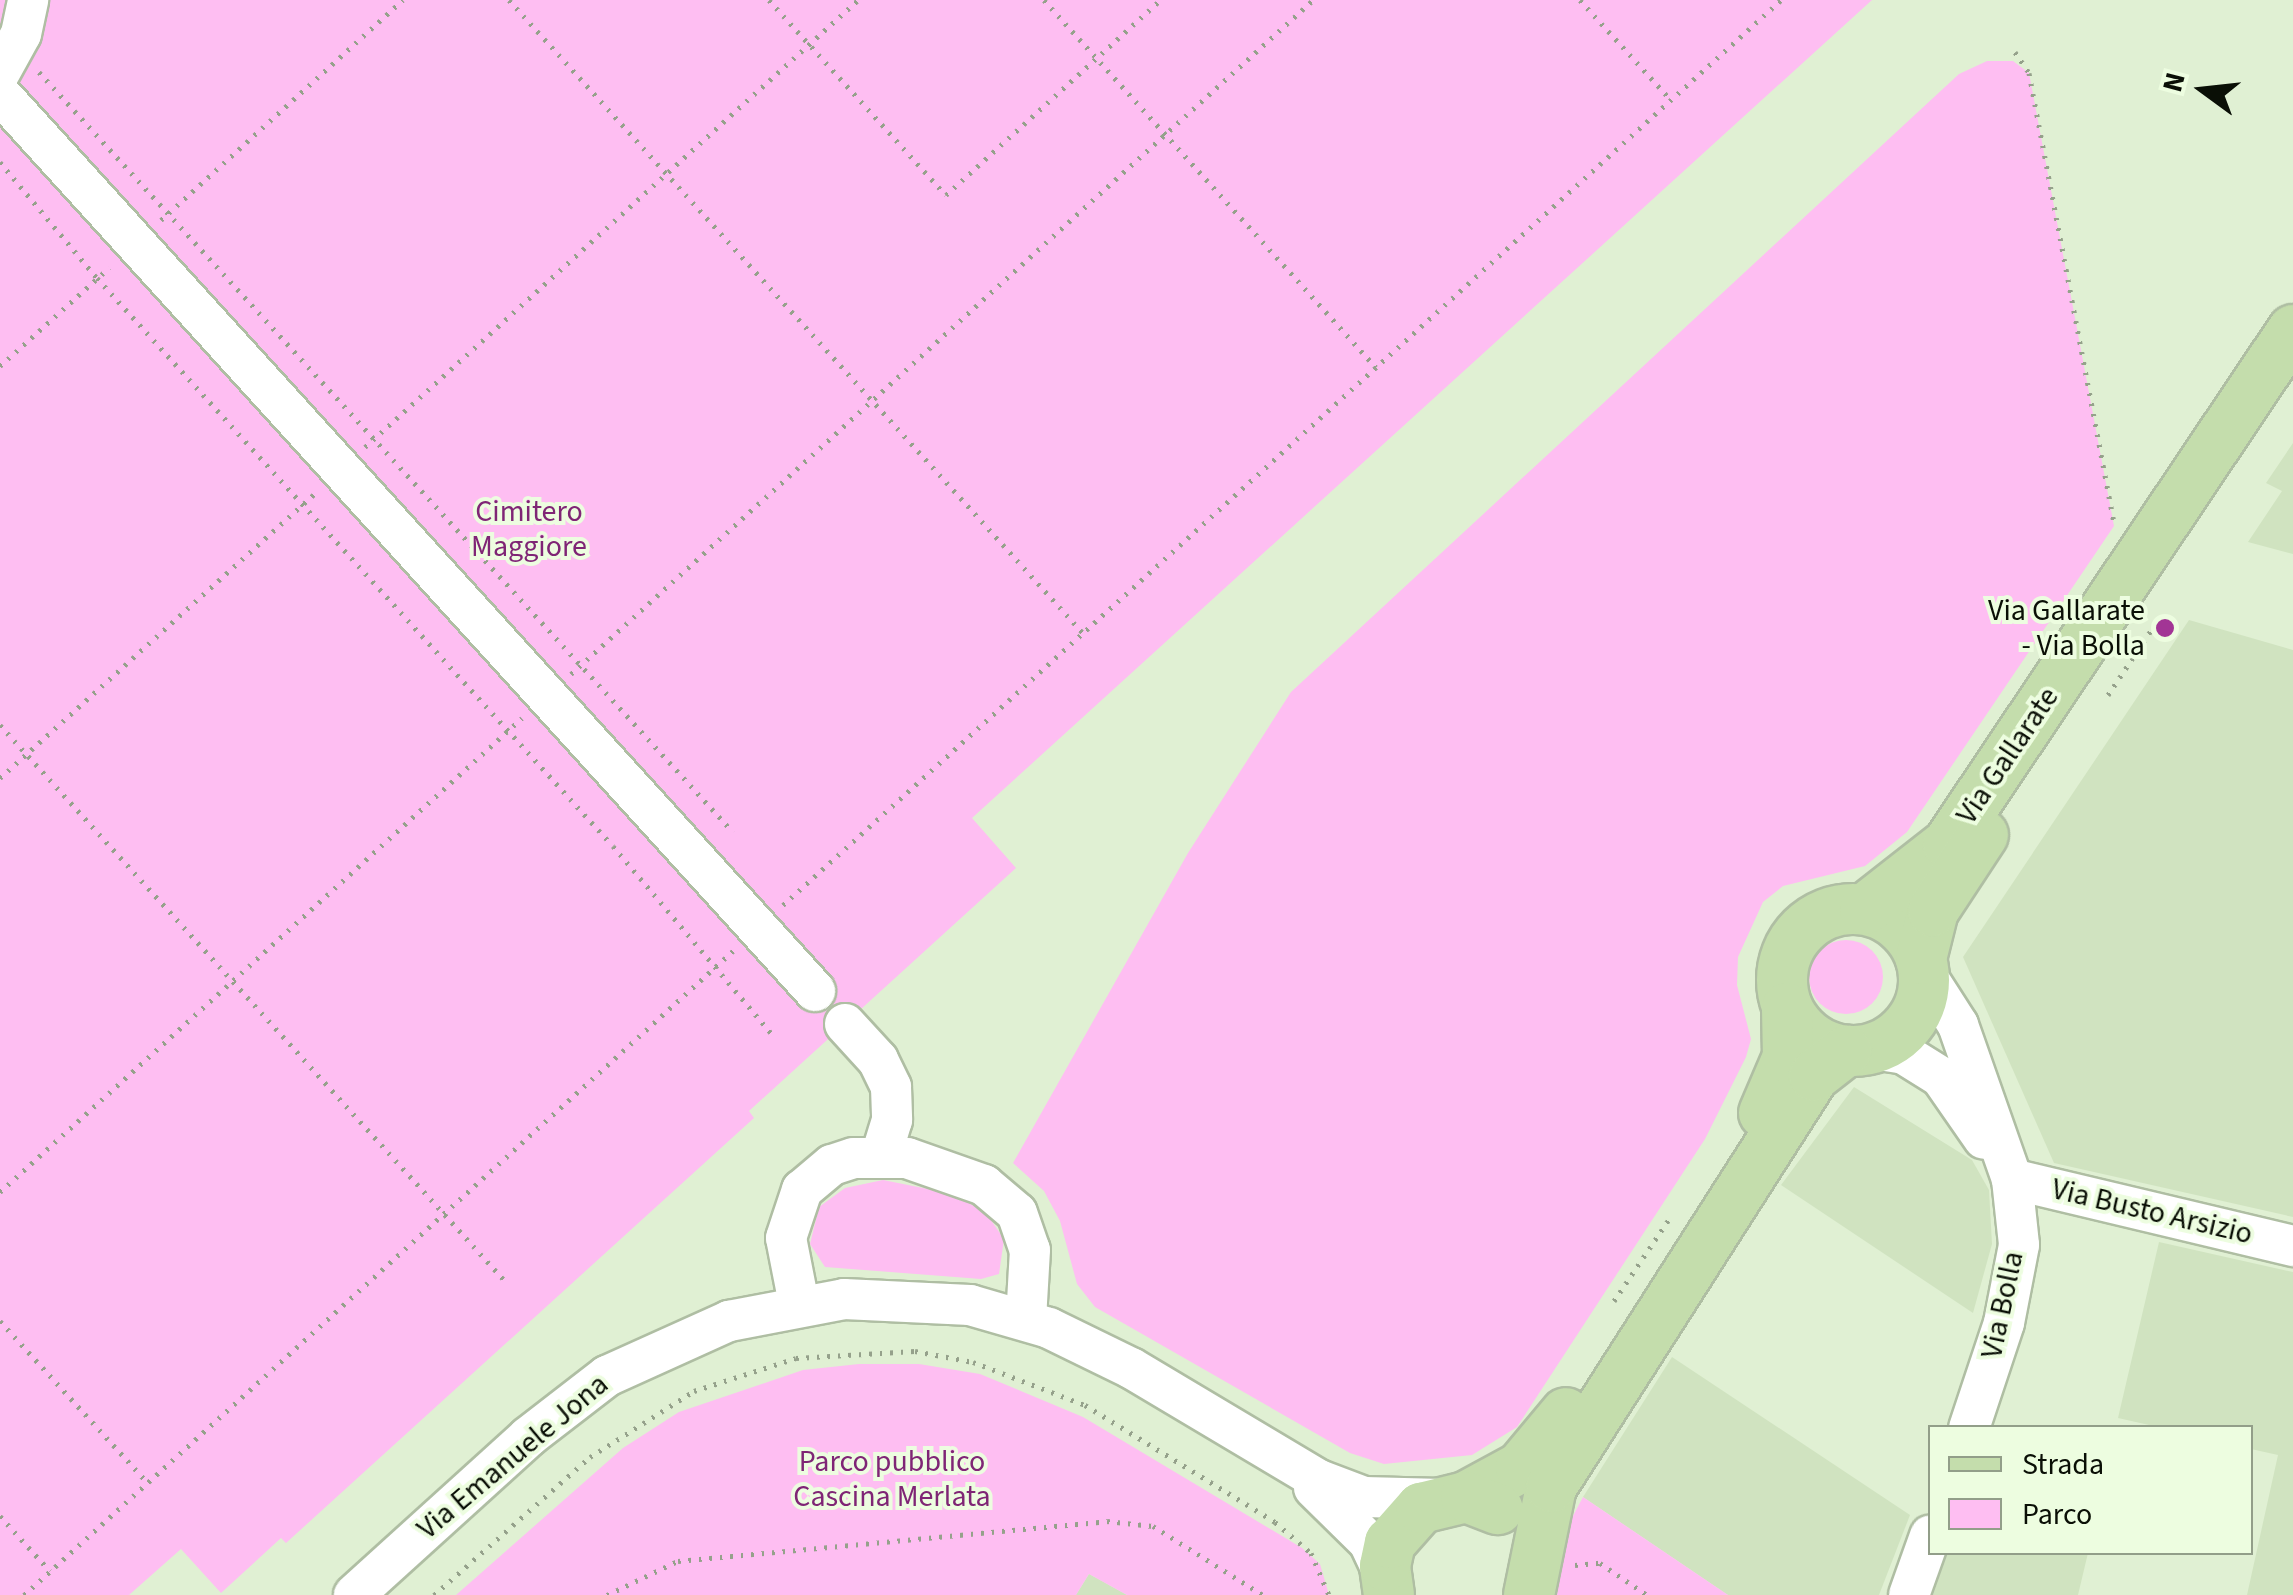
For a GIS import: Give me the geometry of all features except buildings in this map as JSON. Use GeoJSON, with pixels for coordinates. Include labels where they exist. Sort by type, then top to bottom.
{"type":"FeatureCollection","features":[{"type":"Feature","properties":{"kind":"main road","name":"Via Gallarate"},"geometry":{"type":"LineString","coordinates":[[1388,1586],[1390,1543],[1403,1523],[1521,1467],[1549,1438],[1748,1148],[1788,1057],[1782,970],[1797,935],[1828,913],[1865,910],[1948,844],[2293,330]]}},
{"type":"Feature","properties":{"kind":"main road","name":"Via Gallarate"},"geometry":{"type":"LineString","coordinates":[[1541,1572],[1551,1487],[1814,1076],[1913,1018],[1942,895],[2293,374]]}},
{"type":"Feature","properties":{"kind":"main road"},"geometry":{"type":"LineString","coordinates":[[1865,910],[1900,926],[1923,965]]}},
{"type":"Feature","properties":{"kind":"main road"},"geometry":{"type":"LineString","coordinates":[[1787,1008],[1810,1038],[1859,1050]]}},
{"type":"Feature","properties":{"kind":"main road"},"geometry":{"type":"LineString","coordinates":[[1454,1498],[1509,1516],[1541,1572]]}},
{"type":"Feature","properties":{"kind":"street"},"geometry":{"type":"LineString","coordinates":[[20,72],[28,0]]}},
{"type":"Feature","properties":{"kind":"street"},"geometry":{"type":"LineString","coordinates":[[0,94],[133,246],[755,931],[815,991]]}},
{"type":"Feature","properties":{"kind":"street","name":"Via Bolla"},"geometry":{"type":"LineString","coordinates":[[1923,965],[1958,1025],[2012,1179],[2016,1268],[1970,1425]]}},
{"type":"Feature","properties":{"kind":"street"},"geometry":{"type":"LineString","coordinates":[[845,1024],[878,1060],[891,1087],[892,1120],[880,1157]]}},
{"type":"Feature","properties":{"kind":"street"},"geometry":{"type":"LineString","coordinates":[[1859,1050],[1904,1054],[1941,1078],[2012,1179]]}},
{"type":"Feature","properties":{"kind":"street"},"geometry":{"type":"LineString","coordinates":[[799,1304],[787,1263],[792,1206],[832,1165],[880,1157],[962,1173],[1016,1213],[1030,1250],[1026,1320]]}},
{"type":"Feature","properties":{"kind":"street","name":"Via Busto Arsizio"},"geometry":{"type":"LineString","coordinates":[[2012,1179],[2293,1246]]}},
{"type":"Feature","properties":{"kind":"street","name":"Via Emanuele Jona"},"geometry":{"type":"LineString","coordinates":[[354,1595],[528,1437],[607,1376],[689,1334],[799,1304],[932,1300],[1026,1320],[1093,1347],[1272,1455],[1364,1497],[1454,1498]]}},
{"type":"Feature","properties":{"kind":"street","name":"Via Emanuele Jona"},"geometry":{"type":"LineString","coordinates":[[1272,1455],[1350,1519],[1388,1586]]}},
{"type":"Feature","properties":{"kind":"street"},"geometry":{"type":"LineString","coordinates":[[1909,1595],[1928,1542]]}},
{"type":"Feature","properties":{"kind":"path"},"geometry":{"type":"LineString","coordinates":[[0,366],[403,0]]}},
{"type":"Feature","properties":{"kind":"path"},"geometry":{"type":"LineString","coordinates":[[509,0],[1084,633]]}},
{"type":"Feature","properties":{"kind":"path"},"geometry":{"type":"LineString","coordinates":[[770,0],[946,195],[1160,0]]}},
{"type":"Feature","properties":{"kind":"path"},"geometry":{"type":"LineString","coordinates":[[0,778],[858,0]]}},
{"type":"Feature","properties":{"kind":"path"},"geometry":{"type":"LineString","coordinates":[[1044,0],[1376,366]]}},
{"type":"Feature","properties":{"kind":"path"},"geometry":{"type":"LineString","coordinates":[[0,1192],[1313,0]]}},
{"type":"Feature","properties":{"kind":"path"},"geometry":{"type":"LineString","coordinates":[[1580,0],[1670,100]]}},
{"type":"Feature","properties":{"kind":"path"},"geometry":{"type":"LineString","coordinates":[[24,1595],[1781,0]]}},
{"type":"Feature","properties":{"kind":"path"},"geometry":{"type":"LineString","coordinates":[[2016,52],[2029,73],[2118,538]]}},
{"type":"Feature","properties":{"kind":"path"},"geometry":{"type":"LineString","coordinates":[[20,72],[171,211],[733,832]]}},
{"type":"Feature","properties":{"kind":"path"},"geometry":{"type":"LineString","coordinates":[[0,162],[97,278],[510,730],[718,965],[772,1034]]}},
{"type":"Feature","properties":{"kind":"path"},"geometry":{"type":"LineString","coordinates":[[2108,695],[2154,626]]}},
{"type":"Feature","properties":{"kind":"path"},"geometry":{"type":"LineString","coordinates":[[0,725],[506,1282]]}},
{"type":"Feature","properties":{"kind":"path"},"geometry":{"type":"LineString","coordinates":[[1614,1301],[1669,1219]]}},
{"type":"Feature","properties":{"kind":"path"},"geometry":{"type":"LineString","coordinates":[[0,1321],[148,1483]]}},
{"type":"Feature","properties":{"kind":"path"},"geometry":{"type":"LineString","coordinates":[[434,1595],[590,1456],[694,1391],[796,1358],[915,1350],[974,1362],[1085,1405],[1275,1522],[1311,1553],[1329,1595]]}},
{"type":"Feature","properties":{"kind":"path"},"geometry":{"type":"LineString","coordinates":[[0,1516],[50,1571]]}},
{"type":"Feature","properties":{"kind":"path"},"geometry":{"type":"LineString","coordinates":[[607,1595],[678,1561],[1107,1521],[1153,1526],[1263,1595]]}},
{"type":"Feature","properties":{"kind":"path"},"geometry":{"type":"LineString","coordinates":[[1541,1572],[1600,1563],[1647,1595]]}},
{"type":"Feature","properties":{"kind":"shaded area"},"geometry":{"type":"Polygon","coordinates":[[[2293,443],[2293,554],[2248,542],[2282,491],[2266,483],[2293,443]]]}},
{"type":"Feature","properties":{"kind":"shaded area"},"geometry":{"type":"Polygon","coordinates":[[[2189,620],[2293,650],[2293,1217],[2054,1163],[1963,957],[2189,620]]]}},
{"type":"Feature","properties":{"kind":"shaded area"},"geometry":{"type":"Polygon","coordinates":[[[1854,1087],[1972,1160],[1989,1190],[1992,1244],[1973,1313],[1781,1185],[1854,1087]]]}},
{"type":"Feature","properties":{"kind":"shaded area"},"geometry":{"type":"Polygon","coordinates":[[[2159,1242],[2293,1272],[2293,1595],[2247,1595],[2278,1455],[2253,1449],[2253,1425],[2149,1425],[2118,1418],[2159,1242]]]}},
{"type":"Feature","properties":{"kind":"shaded area"},"geometry":{"type":"Polygon","coordinates":[[[1672,1357],[1910,1515],[1879,1595],[1728,1595],[1583,1497],[1672,1357]]]}},
{"type":"Feature","properties":{"kind":"shaded area"},"geometry":{"type":"Polygon","coordinates":[[[1946,1555],[2087,1555],[2078,1595],[1933,1595],[1946,1555]]]}},
{"type":"Feature","properties":{"kind":"shaded area"},"geometry":{"type":"Polygon","coordinates":[[[1089,1574],[1127,1595],[1076,1595],[1089,1574]]]}},
{"type":"Feature","properties":{"kind":"green space","name":"Cimitero Maggiore"},"geometry":{"type":"Polygon","coordinates":[[[0,0],[1872,0],[972,818],[1016,868],[749,1111],[754,1118],[286,1543],[281,1538],[221,1593],[181,1549],[129,1595],[0,1595],[0,0]]]}},
{"type":"Feature","properties":{"kind":"green space"},"geometry":{"type":"Polygon","coordinates":[[[1987,61],[2013,61],[2029,73],[2114,526],[1907,832],[1865,866],[1783,886],[1763,902],[1738,957],[1737,985],[1751,1039],[1746,1057],[1705,1139],[1517,1427],[1472,1455],[1384,1464],[1350,1453],[1095,1307],[1077,1284],[1060,1221],[1044,1191],[1013,1163],[1188,853],[1291,692],[1959,74],[1987,61]]]}},
{"type":"Feature","properties":{"kind":"green space"},"geometry":{"type":"Polygon","coordinates":[[[1846,940],[1872,951],[1883,977],[1872,1003],[1846,1014],[1820,1003],[1809,977],[1820,951],[1846,940]]]}},
{"type":"Feature","properties":{"kind":"green space"},"geometry":{"type":"Polygon","coordinates":[[[883,1180],[953,1194],[986,1213],[1004,1239],[999,1274],[981,1279],[825,1267],[810,1244],[819,1207],[845,1188],[883,1180]]]}},
{"type":"Feature","properties":{"kind":"green space","name":"Parco pubblico Cascina Merlata"},"geometry":{"type":"Polygon","coordinates":[[[859,1364],[919,1364],[980,1374],[1083,1417],[1302,1548],[1320,1564],[1329,1595],[1127,1595],[1089,1574],[1076,1595],[456,1595],[623,1448],[679,1412],[803,1370],[859,1364]]]}},
{"type":"Feature","properties":{"kind":"green space"},"geometry":{"type":"Polygon","coordinates":[[[1583,1497],[1728,1595],[1557,1595],[1566,1529],[1583,1497]]]}},
{"type":"Feature","properties":{"kind":"place","name":"Via Gallarate - Via Bolla"},"geometry":{"type":"Point","coordinates":[2165,628]}}]}
